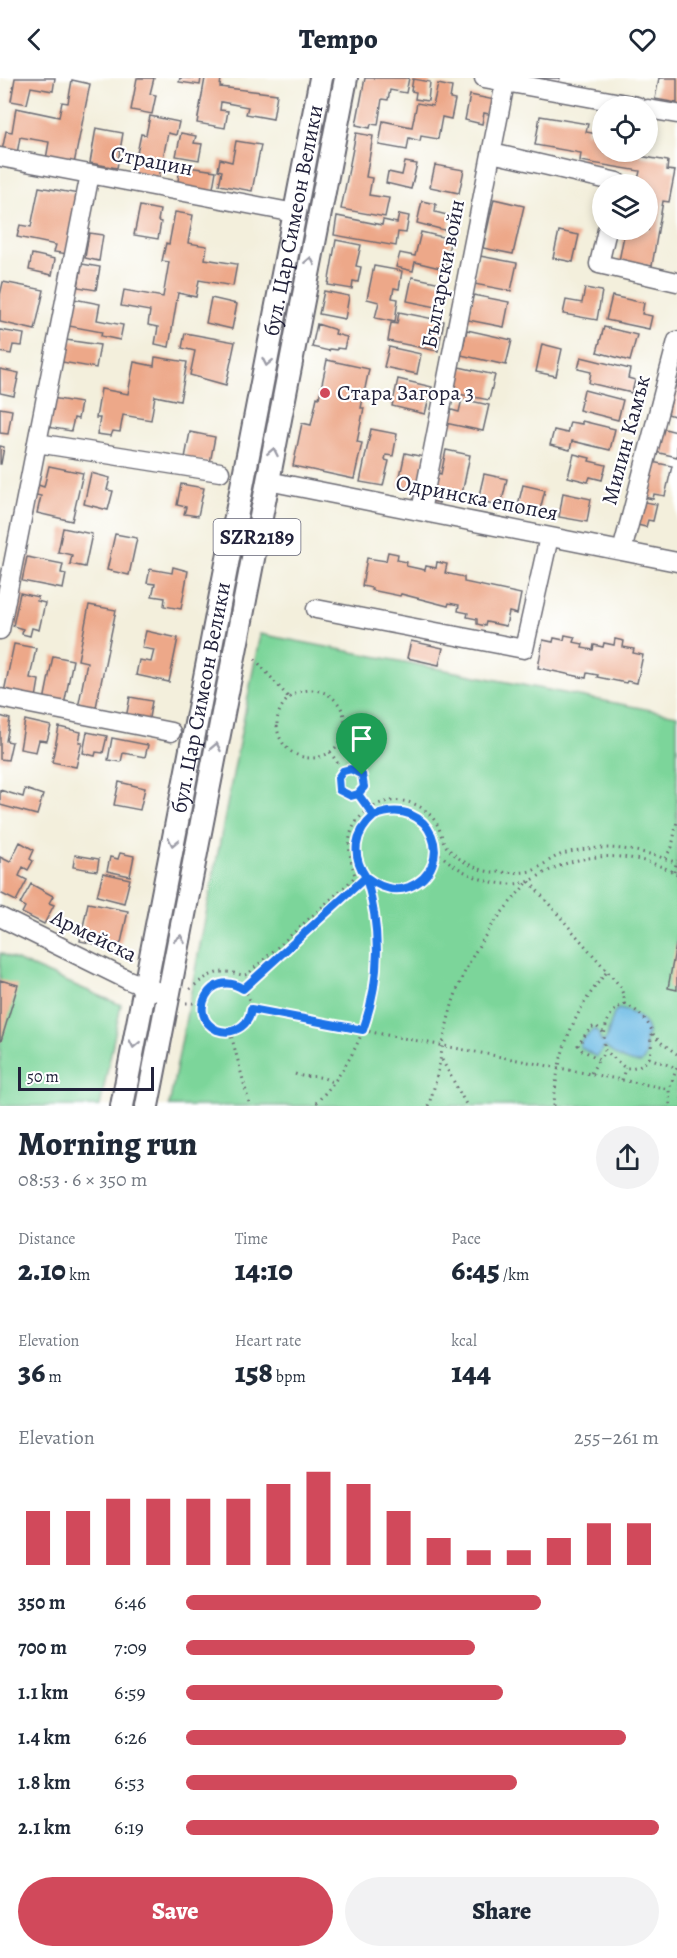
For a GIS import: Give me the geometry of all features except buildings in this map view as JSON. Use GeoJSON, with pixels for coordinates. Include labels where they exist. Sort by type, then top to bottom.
{"type":"FeatureCollection","features":[{"type":"Feature","properties":{"kind":"main road","name":"бул. Цар Симеон Велики"},"geometry":{"type":"LineString","coordinates":[[122,1106],[321,78]]}},
{"type":"Feature","properties":{"kind":"main road","name":"бул. Цар Симеон Велики"},"geometry":{"type":"LineString","coordinates":[[147,1106],[179,993],[268,481],[346,78]]}},
{"type":"Feature","properties":{"kind":"street"},"geometry":{"type":"LineString","coordinates":[[484,78],[506,80],[592,97]]}},
{"type":"Feature","properties":{"kind":"street","name":"Български войн"},"geometry":{"type":"LineString","coordinates":[[421,511],[506,80]]}},
{"type":"Feature","properties":{"kind":"street"},"geometry":{"type":"LineString","coordinates":[[658,111],[677,114]]}},
{"type":"Feature","properties":{"kind":"street"},"geometry":{"type":"LineString","coordinates":[[492,153],[592,176]]}},
{"type":"Feature","properties":{"kind":"street","name":"Страцин"},"geometry":{"type":"LineString","coordinates":[[0,157],[295,213]]}},
{"type":"Feature","properties":{"kind":"street"},"geometry":{"type":"LineString","coordinates":[[0,630],[90,174]]}},
{"type":"Feature","properties":{"kind":"street"},"geometry":{"type":"LineString","coordinates":[[605,240],[599,264],[677,282]]}},
{"type":"Feature","properties":{"kind":"street","name":"Милин Камък"},"geometry":{"type":"LineString","coordinates":[[622,551],[677,341]]}},
{"type":"Feature","properties":{"kind":"street"},"geometry":{"type":"LineString","coordinates":[[37,443],[220,472]]}},
{"type":"Feature","properties":{"kind":"street","name":"Одринска епопея"},"geometry":{"type":"LineString","coordinates":[[268,481],[677,562]]}},
{"type":"Feature","properties":{"kind":"street"},"geometry":{"type":"LineString","coordinates":[[316,609],[524,649],[549,537]]}},
{"type":"Feature","properties":{"kind":"street"},"geometry":{"type":"LineString","coordinates":[[0,698],[171,732]]}},
{"type":"Feature","properties":{"kind":"street","name":"Армейска"},"geometry":{"type":"LineString","coordinates":[[0,916],[145,987],[179,993]]}},
{"type":"Feature","properties":{"kind":"path"},"geometry":{"type":"LineString","coordinates":[[253,657],[290,698]]}},
{"type":"Feature","properties":{"kind":"path"},"geometry":{"type":"LineString","coordinates":[[306,691],[315,691],[324,693],[338,704],[342,712],[344,729],[342,738],[330,752],[320,757],[308,758],[287,749],[280,740],[277,729],[278,717],[282,707],[290,698],[306,691]]}},
{"type":"Feature","properties":{"kind":"path"},"geometry":{"type":"LineString","coordinates":[[330,752],[343,771]]}},
{"type":"Feature","properties":{"kind":"path"},"geometry":{"type":"LineString","coordinates":[[351,769],[362,775],[364,787],[358,794],[351,796],[339,790],[338,778],[343,771],[351,769]]}},
{"type":"Feature","properties":{"kind":"path"},"geometry":{"type":"LineString","coordinates":[[358,794],[374,816]]}},
{"type":"Feature","properties":{"kind":"path"},"geometry":{"type":"LineString","coordinates":[[179,993],[217,972],[233,972],[244,976],[248,974],[352,880],[355,876],[349,859],[350,837],[359,818],[369,809],[389,801],[397,800],[414,804],[427,813],[435,821],[445,845],[472,866],[483,870],[531,871],[564,853],[606,847],[677,862],[676,873],[639,860],[620,857],[582,859],[563,864],[529,881],[505,883],[480,879],[456,868],[435,850]]}},
{"type":"Feature","properties":{"kind":"path"},"geometry":{"type":"LineString","coordinates":[[313,1106],[333,1083],[358,1043],[375,989],[378,944],[376,921],[366,877],[360,867],[356,845],[359,834],[374,816],[397,810],[409,813],[428,827],[435,850],[433,863],[426,875],[416,884],[403,889],[390,889],[377,885],[366,877]]}},
{"type":"Feature","properties":{"kind":"path"},"geometry":{"type":"LineString","coordinates":[[665,858],[672,847],[677,821]]}},
{"type":"Feature","properties":{"kind":"path"},"geometry":{"type":"LineString","coordinates":[[243,989],[366,877]]}},
{"type":"Feature","properties":{"kind":"path"},"geometry":{"type":"LineString","coordinates":[[529,881],[622,991],[625,1004],[639,1013],[649,1025],[652,1034],[677,1054]]}},
{"type":"Feature","properties":{"kind":"path"},"geometry":{"type":"LineString","coordinates":[[428,1106],[442,1058],[453,1001],[470,958],[496,919],[529,881]]}},
{"type":"Feature","properties":{"kind":"path"},"geometry":{"type":"LineString","coordinates":[[554,1106],[558,1066],[568,1032],[576,1015],[606,973]]}},
{"type":"Feature","properties":{"kind":"path"},"geometry":{"type":"LineString","coordinates":[[230,983],[243,989],[249,997],[251,1009],[243,1026],[230,1031],[216,1029],[209,1024],[205,1018],[203,1003],[209,990],[215,986],[230,983]]}},
{"type":"Feature","properties":{"kind":"path"},"geometry":{"type":"LineString","coordinates":[[591,1074],[605,1050],[603,1032],[614,1010],[625,1004]]}},
{"type":"Feature","properties":{"kind":"path"},"geometry":{"type":"LineString","coordinates":[[251,1009],[669,1089]]}},
{"type":"Feature","properties":{"kind":"path"},"geometry":{"type":"LineString","coordinates":[[599,1059],[582,1050],[578,1045],[590,1028],[596,1026],[603,1032]]}},
{"type":"Feature","properties":{"kind":"path"},"geometry":{"type":"LineString","coordinates":[[230,1031],[250,1106]]}},
{"type":"Feature","properties":{"kind":"path"},"geometry":{"type":"LineString","coordinates":[[605,1050],[626,1068],[639,1067],[648,1058],[652,1047],[650,1038],[652,1034]]}},
{"type":"Feature","properties":{"kind":"path"},"geometry":{"type":"LineString","coordinates":[[442,1058],[467,1106]]}},
{"type":"Feature","properties":{"kind":"path"},"geometry":{"type":"LineString","coordinates":[[648,1058],[677,1068],[669,1089],[670,1106]]}},
{"type":"Feature","properties":{"kind":"path"},"geometry":{"type":"LineString","coordinates":[[622,1080],[626,1068]]}},
{"type":"Feature","properties":{"kind":"path"},"geometry":{"type":"LineString","coordinates":[[295,1074],[306,1077],[323,1076],[333,1083]]}},
{"type":"Feature","properties":{"kind":"green space"},"geometry":{"type":"Polygon","coordinates":[[[260,634],[677,715],[677,1106],[169,1106],[260,634]]]}},
{"type":"Feature","properties":{"kind":"green space"},"geometry":{"type":"Polygon","coordinates":[[[0,953],[121,1005],[100,1106],[0,1106],[0,953]]]}},
{"type":"Feature","properties":{"kind":"water"},"geometry":{"type":"Polygon","coordinates":[[[618,1009],[636,1016],[647,1027],[646,1055],[641,1063],[617,1056],[605,1047],[596,1057],[580,1047],[581,1041],[594,1029],[598,1032],[601,1042],[606,1040],[614,1013],[618,1009]]]}},
{"type":"Feature","properties":{"kind":"place","name":"Стара Загора 3"},"geometry":{"type":"Point","coordinates":[325,393]}},
{"type":"Feature","properties":{"kind":"route"},"geometry":{"type":"LineString","coordinates":[[362,775],[351,769],[343,771],[337,782],[339,790],[347,796],[358,794],[369,809],[374,816],[397,810],[419,819],[428,827],[435,850],[433,863],[426,875],[416,884],[403,889],[390,889],[377,885],[366,877],[376,921],[378,966],[370,1011],[363,1030],[251,1009],[243,1026],[230,1031],[216,1029],[209,1024],[203,1011],[205,996],[209,990],[222,983],[237,985],[243,989],[366,877],[356,856],[356,845],[359,834],[374,816],[358,794],[364,787],[362,775]]}}]}
